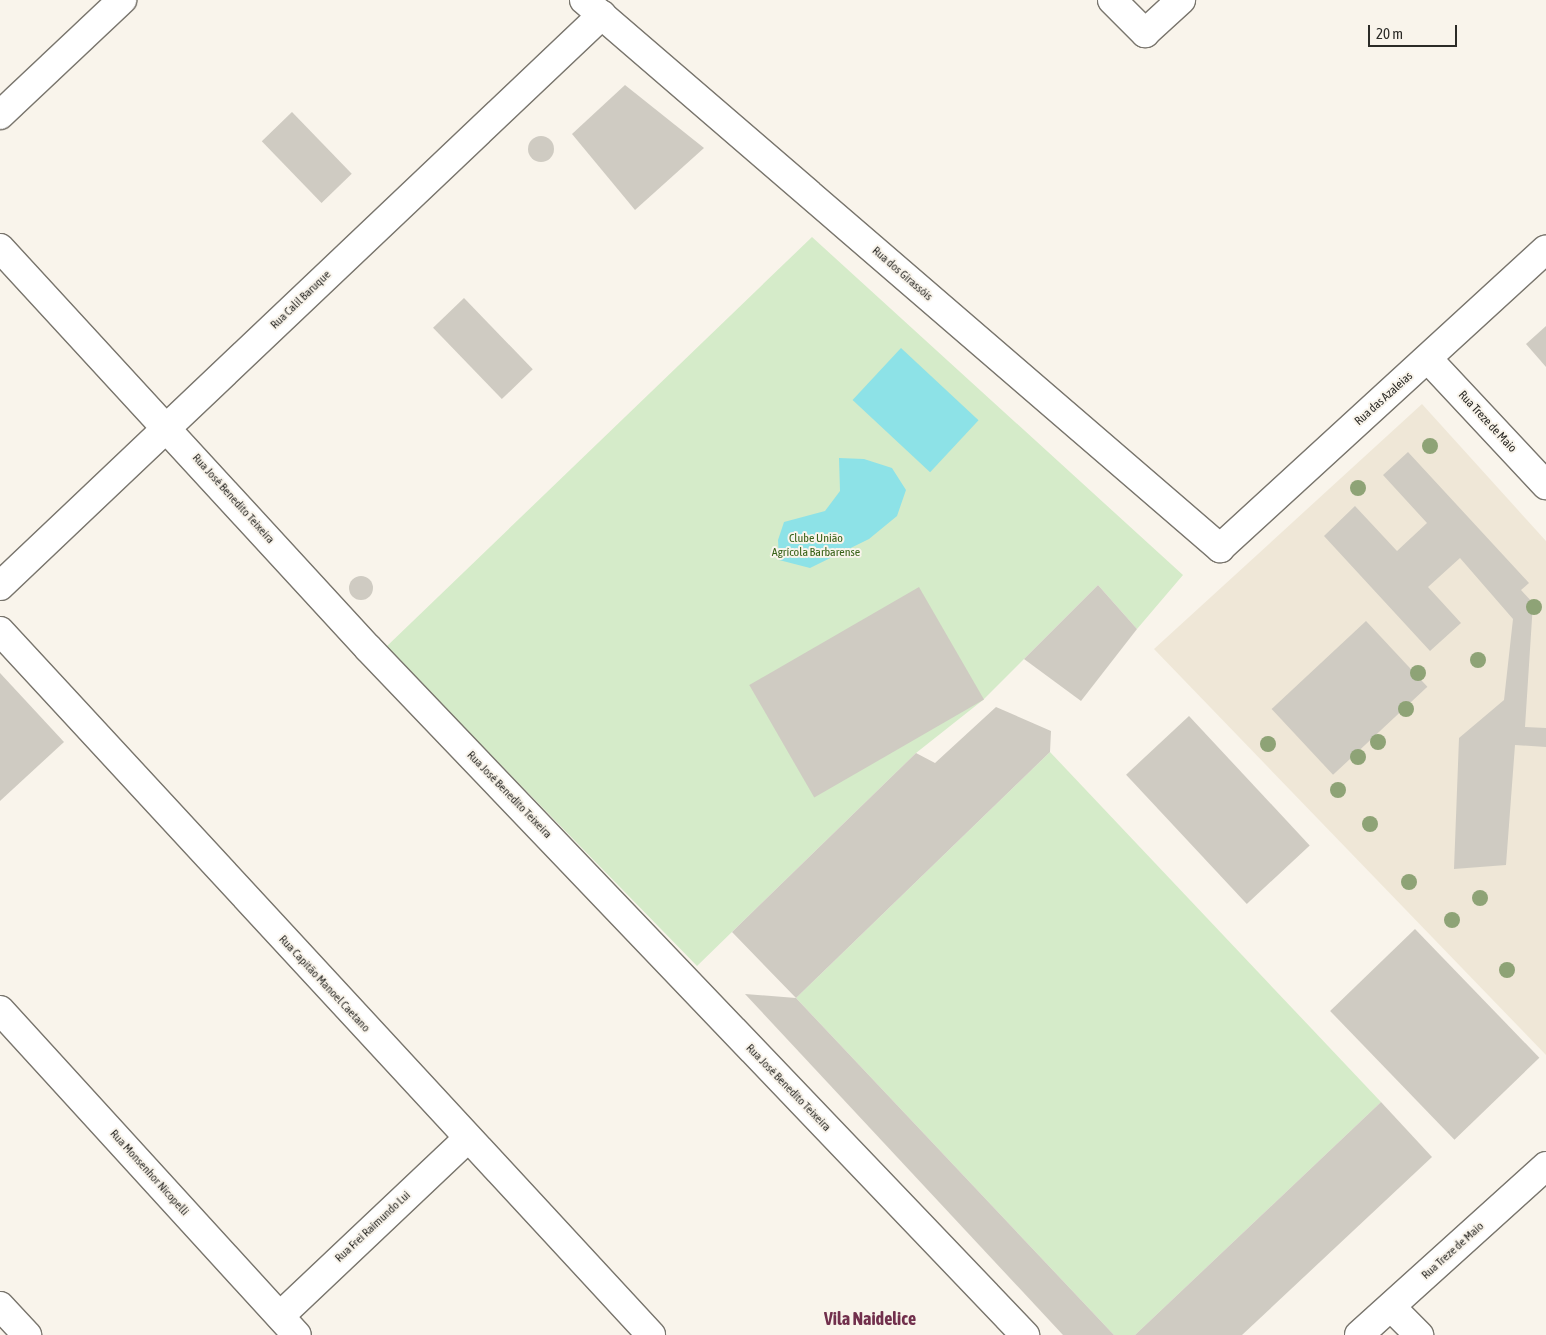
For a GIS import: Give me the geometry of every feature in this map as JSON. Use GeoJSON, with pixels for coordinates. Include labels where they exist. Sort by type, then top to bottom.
{"type":"FeatureCollection","features":[{"type":"Feature","properties":{"kind":"street"},"geometry":{"type":"LineString","coordinates":[[0,115],[122,0]]}},
{"type":"Feature","properties":{"kind":"street"},"geometry":{"type":"LineString","coordinates":[[1112,0],[1145,33],[1182,0]]}},
{"type":"Feature","properties":{"kind":"street","name":"Rua Calil Baruque"},"geometry":{"type":"LineString","coordinates":[[0,586],[168,427],[593,8]]}},
{"type":"Feature","properties":{"kind":"street","name":"Rua dos Girassóis"},"geometry":{"type":"LineString","coordinates":[[593,8],[1220,548]]}},
{"type":"Feature","properties":{"kind":"street","name":"Rua José Benedito Teixeira"},"geometry":{"type":"LineString","coordinates":[[0,248],[168,427],[368,648],[1025,1335]]}},
{"type":"Feature","properties":{"kind":"street","name":"Rua das Azaleias"},"geometry":{"type":"LineString","coordinates":[[1220,548],[1546,249]]}},
{"type":"Feature","properties":{"kind":"street","name":"Rua Treze de Maio"},"geometry":{"type":"LineString","coordinates":[[1428,359],[1546,485]]}},
{"type":"Feature","properties":{"kind":"street","name":"Rua Capitão Manoel Caetano"},"geometry":{"type":"LineString","coordinates":[[0,631],[466,1139],[651,1335]]}},
{"type":"Feature","properties":{"kind":"street","name":"Rua Monsenhor Nicopelli"},"geometry":{"type":"LineString","coordinates":[[0,1010],[288,1325]]}},
{"type":"Feature","properties":{"kind":"street","name":"Rua Frei Raimundo Lui"},"geometry":{"type":"LineString","coordinates":[[288,1325],[466,1139]]}},
{"type":"Feature","properties":{"kind":"street","name":"Rua Treze de Maio"},"geometry":{"type":"LineString","coordinates":[[1359,1335],[1546,1166]]}},
{"type":"Feature","properties":{"kind":"street"},"geometry":{"type":"LineString","coordinates":[[0,1306],[27,1335]]}},
{"type":"Feature","properties":{"kind":"street"},"geometry":{"type":"LineString","coordinates":[[1391,1307],[1419,1335]]}},
{"type":"Feature","properties":{"kind":"shaded area"},"geometry":{"type":"Polygon","coordinates":[[[1422,404],[1546,541],[1546,1055],[1154,649],[1422,404]]]}},
{"type":"Feature","properties":{"kind":"green space","name":"Clube União Agrícola Barbarense"},"geometry":{"type":"Polygon","coordinates":[[[812,237],[1183,575],[1137,629],[1098,585],[983,700],[916,753],[697,966],[386,647],[812,237]]]}},
{"type":"Feature","properties":{"kind":"green space"},"geometry":{"type":"Polygon","coordinates":[[[1050,752],[1381,1102],[1135,1335],[1114,1335],[796,998],[1050,752]]]}},
{"type":"Feature","properties":{"kind":"water"},"geometry":{"type":"Polygon","coordinates":[[[901,348],[979,420],[930,472],[853,400],[901,348]]]}},
{"type":"Feature","properties":{"kind":"water"},"geometry":{"type":"Polygon","coordinates":[[[839,458],[864,459],[892,468],[906,490],[897,516],[869,539],[810,568],[779,560],[778,540],[784,522],[825,511],[840,491],[839,458]]]}},
{"type":"Feature","properties":{"kind":"building"},"geometry":{"type":"Polygon","coordinates":[[[625,85],[704,148],[635,210],[572,134],[625,85]]]}},
{"type":"Feature","properties":{"kind":"building"},"geometry":{"type":"Polygon","coordinates":[[[292,112],[352,174],[322,203],[262,141],[292,112]]]}},
{"type":"Feature","properties":{"kind":"building"},"geometry":{"type":"Polygon","coordinates":[[[541,136],[550,140],[554,149],[550,158],[541,162],[532,158],[528,149],[532,140],[541,136]]]}},
{"type":"Feature","properties":{"kind":"building"},"geometry":{"type":"Polygon","coordinates":[[[464,298],[533,369],[502,399],[433,328],[464,298]]]}},
{"type":"Feature","properties":{"kind":"building"},"geometry":{"type":"Polygon","coordinates":[[[1546,326],[1546,367],[1526,344],[1546,326]]]}},
{"type":"Feature","properties":{"kind":"building"},"geometry":{"type":"Polygon","coordinates":[[[1408,452],[1529,583],[1521,590],[1533,603],[1525,727],[1546,728],[1546,747],[1515,745],[1506,865],[1454,869],[1459,738],[1504,700],[1513,619],[1460,558],[1428,587],[1461,623],[1430,651],[1324,536],[1355,506],[1397,551],[1427,523],[1383,475],[1408,452]]]}},
{"type":"Feature","properties":{"kind":"building"},"geometry":{"type":"Polygon","coordinates":[[[361,576],[370,579],[373,588],[370,597],[361,600],[352,597],[349,588],[352,579],[361,576]]]}},
{"type":"Feature","properties":{"kind":"building"},"geometry":{"type":"Polygon","coordinates":[[[1098,585],[1137,629],[1081,701],[1024,659],[1098,585]]]}},
{"type":"Feature","properties":{"kind":"building"},"geometry":{"type":"Polygon","coordinates":[[[919,587],[984,700],[814,798],[749,685],[919,587]]]}},
{"type":"Feature","properties":{"kind":"building"},"geometry":{"type":"Polygon","coordinates":[[[1366,621],[1427,687],[1333,775],[1272,709],[1366,621]]]}},
{"type":"Feature","properties":{"kind":"building"},"geometry":{"type":"Polygon","coordinates":[[[0,673],[64,742],[0,801],[0,673]]]}},
{"type":"Feature","properties":{"kind":"building"},"geometry":{"type":"Polygon","coordinates":[[[996,707],[1051,731],[1050,752],[796,998],[732,932],[916,753],[935,763],[996,707]]]}},
{"type":"Feature","properties":{"kind":"building"},"geometry":{"type":"Polygon","coordinates":[[[1189,716],[1310,845],[1247,904],[1126,775],[1189,716]]]}},
{"type":"Feature","properties":{"kind":"building"},"geometry":{"type":"Polygon","coordinates":[[[1415,929],[1539,1058],[1454,1140],[1330,1011],[1415,929]]]}},
{"type":"Feature","properties":{"kind":"building"},"geometry":{"type":"Polygon","coordinates":[[[745,994],[796,998],[1114,1335],[1063,1335],[745,994]]]}},
{"type":"Feature","properties":{"kind":"building"},"geometry":{"type":"Polygon","coordinates":[[[1381,1102],[1432,1157],[1242,1335],[1135,1335],[1381,1102]]]}},
{"type":"Feature","properties":{"kind":"district","name":"Vila Naidelice"},"geometry":{"type":"Point","coordinates":[870,1319]}}]}
